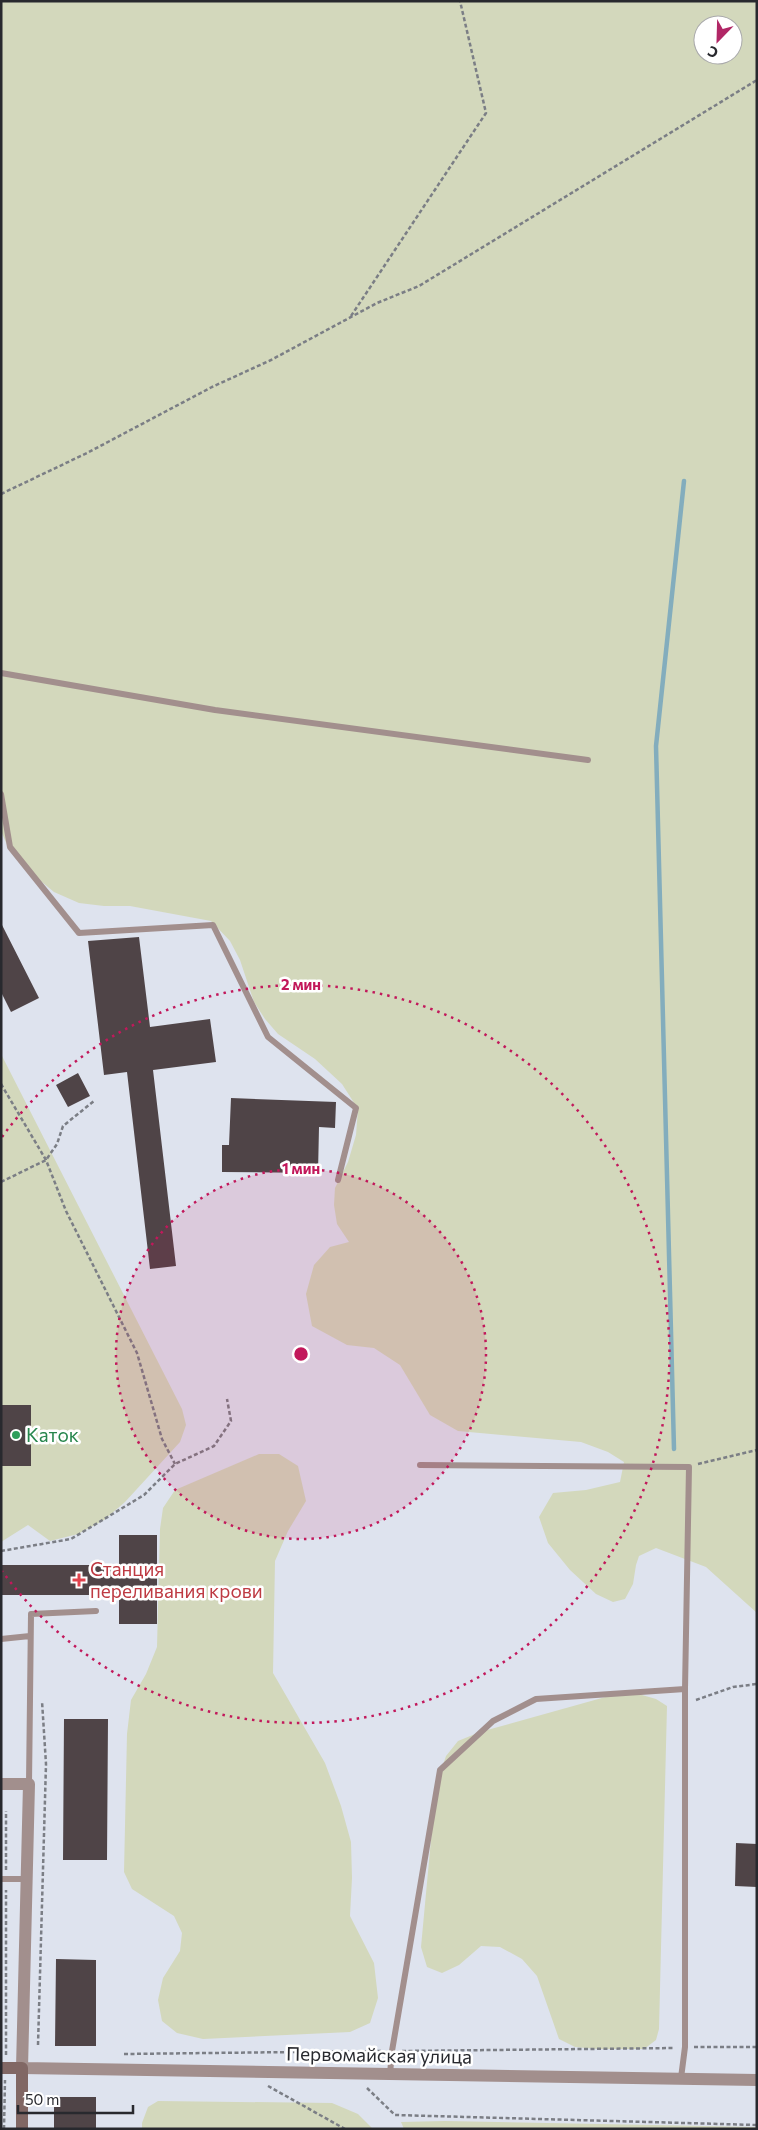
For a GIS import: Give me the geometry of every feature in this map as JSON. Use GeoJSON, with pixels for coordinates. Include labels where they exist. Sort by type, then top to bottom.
{"type":"FeatureCollection","features":[{"type":"Feature","properties":{"kind":"main road","name":"Первомайская улица"},"geometry":{"type":"LineString","coordinates":[[3,2068],[22,2068]]}},
{"type":"Feature","properties":{"kind":"main road"},"geometry":{"type":"LineString","coordinates":[[22,2068],[22,2129]]}},
{"type":"Feature","properties":{"kind":"street"},"geometry":{"type":"LineString","coordinates":[[1,1784],[29,1784],[22,2068]]}},
{"type":"Feature","properties":{"kind":"street","name":"Первомайская улица"},"geometry":{"type":"LineString","coordinates":[[22,2068],[757,2080]]}},
{"type":"Feature","properties":{"kind":"lane"},"geometry":{"type":"LineString","coordinates":[[1,673],[214,710],[588,760]]}},
{"type":"Feature","properties":{"kind":"lane"},"geometry":{"type":"LineString","coordinates":[[1,794],[10,847],[79,933],[213,925],[268,1037],[356,1108],[338,1180]]}},
{"type":"Feature","properties":{"kind":"lane"},"geometry":{"type":"LineString","coordinates":[[420,1464],[689,1467],[685,1690],[685,2048],[681,2078]]}},
{"type":"Feature","properties":{"kind":"lane"},"geometry":{"type":"LineString","coordinates":[[29,1784],[30,1614],[96,1611]]}},
{"type":"Feature","properties":{"kind":"lane"},"geometry":{"type":"LineString","coordinates":[[1,1639],[30,1636]]}},
{"type":"Feature","properties":{"kind":"lane"},"geometry":{"type":"LineString","coordinates":[[390,2074],[392,2051],[440,1770],[493,1721],[536,1700],[685,1690]]}},
{"type":"Feature","properties":{"kind":"lane"},"geometry":{"type":"LineString","coordinates":[[4,1879],[27,1879]]}},
{"type":"Feature","properties":{"kind":"path"},"geometry":{"type":"LineString","coordinates":[[351,317],[486,113],[460,1]]}},
{"type":"Feature","properties":{"kind":"path"},"geometry":{"type":"LineString","coordinates":[[1,494],[87,453],[377,303],[419,286],[757,80]]}},
{"type":"Feature","properties":{"kind":"path"},"geometry":{"type":"LineString","coordinates":[[1,1084],[46,1160],[66,1210],[137,1353],[162,1439],[175,1464]]}},
{"type":"Feature","properties":{"kind":"path"},"geometry":{"type":"LineString","coordinates":[[1,1182],[46,1160],[57,1144],[63,1126],[94,1100]]}},
{"type":"Feature","properties":{"kind":"path"},"geometry":{"type":"LineString","coordinates":[[1,1551],[71,1539],[144,1495],[175,1464],[214,1446],[231,1421],[227,1399]]}},
{"type":"Feature","properties":{"kind":"path"},"geometry":{"type":"LineString","coordinates":[[689,1467],[757,1450]]}},
{"type":"Feature","properties":{"kind":"path"},"geometry":{"type":"LineString","coordinates":[[685,1703],[733,1687],[757,1684]]}},
{"type":"Feature","properties":{"kind":"path"},"geometry":{"type":"LineString","coordinates":[[38,2046],[46,1764],[42,1701]]}},
{"type":"Feature","properties":{"kind":"path"},"geometry":{"type":"LineString","coordinates":[[4,2129],[4,1879],[6,1811]]}},
{"type":"Feature","properties":{"kind":"path"},"geometry":{"type":"LineString","coordinates":[[352,2073],[395,2115],[757,2124]]}},
{"type":"Feature","properties":{"kind":"path"},"geometry":{"type":"LineString","coordinates":[[267,2086],[345,2129]]}},
{"type":"Feature","properties":{"kind":"green space"},"geometry":{"type":"Polygon","coordinates":[[[1,1],[757,1],[757,1613],[706,1567],[656,1548],[639,1556],[633,1584],[625,1599],[613,1602],[596,1594],[570,1570],[548,1543],[539,1517],[553,1493],[586,1490],[620,1482],[624,1462],[608,1452],[581,1442],[458,1431],[430,1415],[400,1365],[374,1348],[347,1345],[312,1326],[306,1294],[314,1265],[330,1247],[349,1242],[337,1224],[334,1205],[335,1188],[348,1162],[356,1135],[358,1109],[342,1084],[315,1059],[278,1034],[265,1019],[254,1002],[240,960],[230,941],[211,921],[130,906],[104,906],[79,903],[54,892],[31,873],[8,847],[1,831],[1,1]]]}},
{"type":"Feature","properties":{"kind":"green space"},"geometry":{"type":"Polygon","coordinates":[[[1,1054],[182,1409],[186,1425],[180,1442],[125,1502],[104,1520],[78,1534],[50,1541],[28,1525],[1,1542],[1,1054]]]}},
{"type":"Feature","properties":{"kind":"green space"},"geometry":{"type":"Polygon","coordinates":[[[259,1454],[279,1454],[298,1466],[306,1501],[288,1531],[275,1561],[273,1673],[325,1763],[341,1806],[351,1842],[350,1916],[374,1963],[378,1998],[370,2023],[350,2032],[203,2039],[177,2033],[162,2021],[158,2000],[163,1978],[180,1951],[182,1933],[174,1916],[132,1889],[124,1872],[127,1734],[131,1700],[146,1674],[157,1647],[160,1529],[163,1508],[175,1490],[259,1454]]]}},
{"type":"Feature","properties":{"kind":"green space"},"geometry":{"type":"Polygon","coordinates":[[[635,1693],[656,1699],[667,1706],[659,2029],[656,2040],[644,2049],[575,2047],[559,2039],[537,1976],[522,1959],[500,1947],[481,1946],[459,1965],[442,1973],[427,1967],[421,1947],[436,1786],[446,1756],[458,1741],[480,1732],[609,1696],[635,1693]]]}},
{"type":"Feature","properties":{"kind":"green space"},"geometry":{"type":"Polygon","coordinates":[[[158,2101],[332,2103],[358,2114],[373,2129],[142,2129],[142,2123],[148,2107],[158,2101]]]}},
{"type":"Feature","properties":{"kind":"green space"},"geometry":{"type":"Polygon","coordinates":[[[445,2121],[757,2127],[757,2129],[404,2129],[401,2122],[445,2121]]]}},
{"type":"Feature","properties":{"kind":"building"},"geometry":{"type":"Polygon","coordinates":[[[1,923],[39,998],[11,1012],[1,992],[1,923]]]}},
{"type":"Feature","properties":{"kind":"building"},"geometry":{"type":"Polygon","coordinates":[[[139,937],[150,1027],[210,1019],[216,1062],[153,1070],[176,1266],[150,1269],[127,1072],[104,1075],[88,941],[139,937]]]}},
{"type":"Feature","properties":{"kind":"building"},"geometry":{"type":"Polygon","coordinates":[[[78,1073],[90,1096],[68,1107],[56,1085],[78,1073]]]}},
{"type":"Feature","properties":{"kind":"building"},"geometry":{"type":"Polygon","coordinates":[[[231,1098],[336,1102],[335,1128],[319,1127],[318,1173],[222,1172],[222,1145],[229,1145],[231,1098]]]}},
{"type":"Feature","properties":{"kind":"building","name":"Каток"},"geometry":{"type":"Polygon","coordinates":[[[1,1405],[31,1405],[31,1466],[1,1466],[1,1405]]]}},
{"type":"Feature","properties":{"kind":"building","name":"Станция переливания крови"},"geometry":{"type":"Polygon","coordinates":[[[119,1535],[157,1535],[157,1624],[119,1624],[119,1595],[1,1595],[1,1565],[119,1565],[119,1535]]]}},
{"type":"Feature","properties":{"kind":"building"},"geometry":{"type":"Polygon","coordinates":[[[64,1719],[108,1719],[107,1860],[63,1860],[64,1719]]]}},
{"type":"Feature","properties":{"kind":"building"},"geometry":{"type":"Polygon","coordinates":[[[736,1843],[757,1844],[757,1887],[735,1886],[736,1843]]]}},
{"type":"Feature","properties":{"kind":"building"},"geometry":{"type":"Polygon","coordinates":[[[56,1959],[96,1960],[96,2046],[55,2046],[56,1959]]]}},
{"type":"Feature","properties":{"kind":"building"},"geometry":{"type":"Polygon","coordinates":[[[54,2097],[96,2097],[96,2129],[54,2129],[54,2097]]]}},
{"type":"Feature","properties":{"kind":"waterway"},"geometry":{"type":"LineString","coordinates":[[674,1449],[656,746],[684,481]]}},
{"type":"Feature","properties":{"kind":"place","name":"Каток"},"geometry":{"type":"Point","coordinates":[16,1435]}},
{"type":"Feature","properties":{"kind":"place","name":"Станция переливания крови"},"geometry":{"type":"Point","coordinates":[79,1580]}}]}
